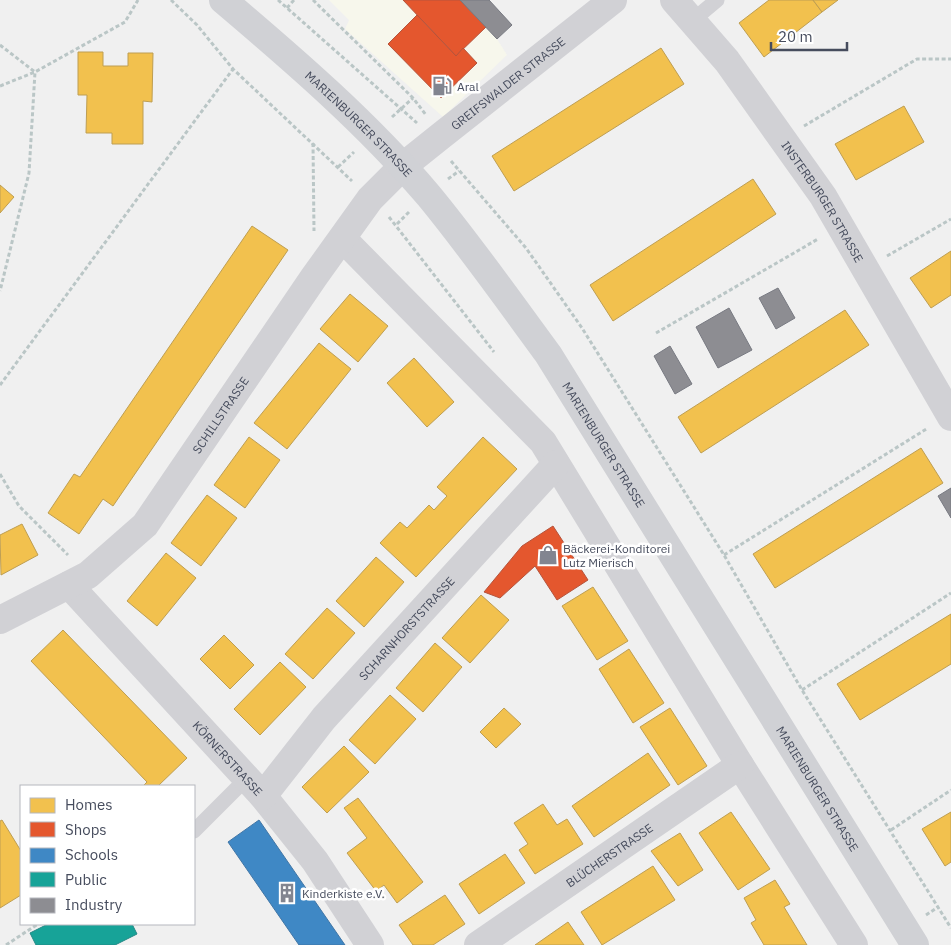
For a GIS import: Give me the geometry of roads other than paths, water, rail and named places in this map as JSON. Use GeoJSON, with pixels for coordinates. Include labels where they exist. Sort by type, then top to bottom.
{"type":"FeatureCollection","features":[{"type":"Feature","properties":{"kind":"main road","name":"MARIENBURGER STRASSE"},"geometry":{"type":"LineString","coordinates":[[222,0],[288,56],[402,167],[428,196],[491,275],[548,354],[915,945]]}},
{"type":"Feature","properties":{"kind":"street","name":"GREIFSWALDER STRASSE"},"geometry":{"type":"LineString","coordinates":[[402,167],[613,0]]}},
{"type":"Feature","properties":{"kind":"street","name":"INSTERBURGER STRASSE"},"geometry":{"type":"LineString","coordinates":[[674,0],[727,61],[823,196],[950,415]]}},
{"type":"Feature","properties":{"kind":"street","name":"SCHILLSTRASSE"},"geometry":{"type":"LineString","coordinates":[[0,620],[79,580],[145,525],[314,277],[344,239],[370,199],[402,167]]}},
{"type":"Feature","properties":{"kind":"street"},"geometry":{"type":"LineString","coordinates":[[344,239],[543,442],[740,765],[854,945]]}},
{"type":"Feature","properties":{"kind":"street","name":"SCHARNHORSTSTRASSE"},"geometry":{"type":"LineString","coordinates":[[255,787],[324,718],[556,464]]}},
{"type":"Feature","properties":{"kind":"street","name":"KÖRNERSTRASSE"},"geometry":{"type":"LineString","coordinates":[[79,580],[255,787],[315,861],[370,945]]}},
{"type":"Feature","properties":{"kind":"street","name":"BLÜCHERSTRASSE"},"geometry":{"type":"LineString","coordinates":[[478,945],[740,765]]}},
{"type":"Feature","properties":{"kind":"lane"},"geometry":{"type":"LineString","coordinates":[[692,20],[717,0]]}},
{"type":"Feature","properties":{"kind":"lane"},"geometry":{"type":"LineString","coordinates":[[195,830],[255,787]]}},
{"type":"Feature","properties":{"kind":"place","name":"Aral"},"geometry":{"type":"Point","coordinates":[442,86]}},
{"type":"Feature","properties":{"kind":"place","name":"Bäckerei-Konditorei Lutz Mierisch"},"geometry":{"type":"Point","coordinates":[548,555]}},
{"type":"Feature","properties":{"kind":"place","name":"Kinderkiste e.V."},"geometry":{"type":"Point","coordinates":[287,893]}}]}
